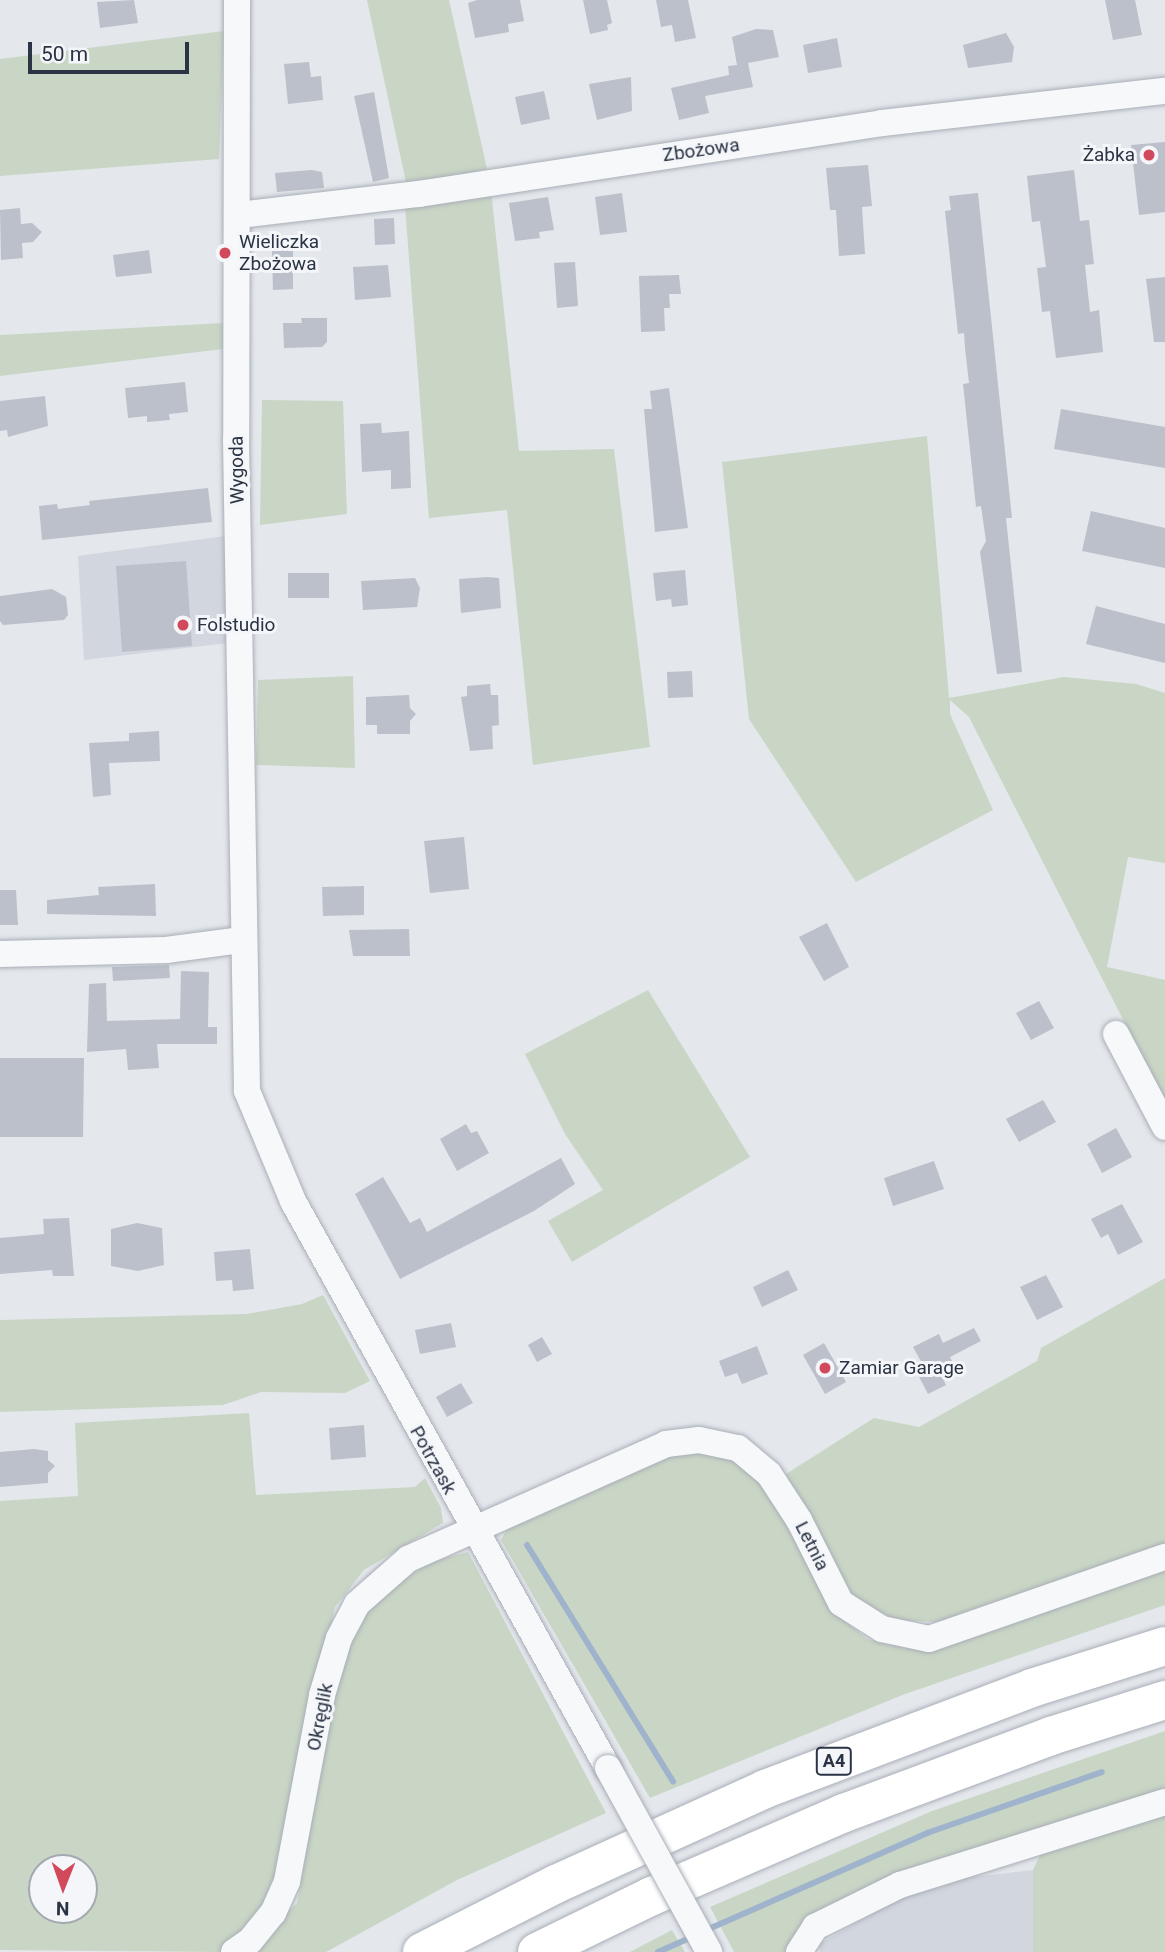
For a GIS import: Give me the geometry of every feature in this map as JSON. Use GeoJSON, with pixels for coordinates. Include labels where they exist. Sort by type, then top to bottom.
{"type":"FeatureCollection","features":[{"type":"Feature","properties":{"kind":"highway","name":"A4"},"geometry":{"type":"LineString","coordinates":[[422,1952],[556,1884],[765,1789],[1032,1688],[1165,1646]]}},
{"type":"Feature","properties":{"kind":"highway"},"geometry":{"type":"LineString","coordinates":[[537,1952],[652,1896],[844,1813],[1051,1736],[1165,1700]]}},
{"type":"Feature","properties":{"kind":"street","name":"Wygoda"},"geometry":{"type":"LineString","coordinates":[[237,0],[239,215],[236,440],[242,940]]}},
{"type":"Feature","properties":{"kind":"street","name":"Zbożowa"},"geometry":{"type":"LineString","coordinates":[[239,215],[419,194],[882,123],[1165,90]]}},
{"type":"Feature","properties":{"kind":"street"},"geometry":{"type":"LineString","coordinates":[[0,954],[166,950],[242,940]]}},
{"type":"Feature","properties":{"kind":"street","name":"Potrzask"},"geometry":{"type":"LineString","coordinates":[[242,940],[247,1091],[293,1201],[709,1952]]}},
{"type":"Feature","properties":{"kind":"street"},"geometry":{"type":"LineString","coordinates":[[1116,1034],[1165,1128]]}},
{"type":"Feature","properties":{"kind":"street","name":"Letnia"},"geometry":{"type":"LineString","coordinates":[[472,1528],[666,1444],[699,1440],[738,1448],[769,1474],[799,1520],[841,1603],[882,1629],[929,1639],[1165,1557]]}},
{"type":"Feature","properties":{"kind":"street","name":"Okręglik"},"geometry":{"type":"LineString","coordinates":[[234,1952],[250,1941],[273,1913],[287,1881],[322,1695],[339,1638],[357,1604],[408,1559],[472,1528]]}},
{"type":"Feature","properties":{"kind":"street"},"geometry":{"type":"LineString","coordinates":[[799,1952],[814,1927],[901,1885],[1165,1802]]}},
{"type":"Feature","properties":{"kind":"shaded area"},"geometry":{"type":"Polygon","coordinates":[[[225,536],[228,643],[84,660],[78,556],[225,536]]]}},
{"type":"Feature","properties":{"kind":"shaded area"},"geometry":{"type":"Polygon","coordinates":[[[1033,1870],[1033,1952],[820,1952],[819,1944],[907,1894],[964,1878],[1033,1870]]]}},
{"type":"Feature","properties":{"kind":"green space"},"geometry":{"type":"Polygon","coordinates":[[[367,0],[449,0],[487,169],[407,187],[367,0]]]}},
{"type":"Feature","properties":{"kind":"green space"},"geometry":{"type":"Polygon","coordinates":[[[224,31],[219,159],[0,176],[0,59],[224,31]]]}},
{"type":"Feature","properties":{"kind":"green space"},"geometry":{"type":"Polygon","coordinates":[[[491,190],[519,451],[614,449],[650,747],[533,765],[507,510],[429,518],[405,206],[491,190]]]}},
{"type":"Feature","properties":{"kind":"green space"},"geometry":{"type":"Polygon","coordinates":[[[223,323],[223,349],[0,376],[0,335],[223,323]]]}},
{"type":"Feature","properties":{"kind":"green space"},"geometry":{"type":"Polygon","coordinates":[[[262,400],[343,401],[347,514],[260,525],[262,400]]]}},
{"type":"Feature","properties":{"kind":"green space"},"geometry":{"type":"Polygon","coordinates":[[[927,436],[949,698],[1064,677],[1136,684],[1165,693],[1165,863],[1128,857],[1107,967],[1165,980],[1165,1102],[969,717],[950,700],[950,714],[993,810],[856,882],[749,719],[722,462],[927,436]]]}},
{"type":"Feature","properties":{"kind":"green space"},"geometry":{"type":"Polygon","coordinates":[[[353,676],[355,768],[256,765],[258,680],[353,676]]]}},
{"type":"Feature","properties":{"kind":"green space"},"geometry":{"type":"Polygon","coordinates":[[[648,990],[750,1157],[572,1262],[548,1221],[603,1190],[565,1134],[525,1054],[648,990]]]}},
{"type":"Feature","properties":{"kind":"green space"},"geometry":{"type":"Polygon","coordinates":[[[1165,1278],[1165,1548],[970,1616],[937,1622],[897,1620],[861,1604],[841,1585],[786,1474],[874,1418],[919,1427],[1037,1361],[1041,1348],[1165,1278]]]}},
{"type":"Feature","properties":{"kind":"green space"},"geometry":{"type":"Polygon","coordinates":[[[323,1295],[370,1381],[345,1393],[261,1392],[223,1405],[0,1412],[0,1320],[247,1314],[302,1304],[323,1295]]]}},
{"type":"Feature","properties":{"kind":"green space"},"geometry":{"type":"Polygon","coordinates":[[[249,1413],[256,1495],[415,1487],[425,1478],[441,1508],[443,1523],[364,1570],[335,1607],[270,1907],[223,1952],[0,1950],[0,1501],[78,1496],[75,1423],[249,1413]]]}},
{"type":"Feature","properties":{"kind":"green space"},"geometry":{"type":"Polygon","coordinates":[[[670,1451],[719,1452],[758,1475],[838,1615],[867,1639],[891,1645],[925,1644],[1165,1568],[1165,1605],[905,1694],[650,1798],[501,1540],[512,1520],[670,1451]]]}},
{"type":"Feature","properties":{"kind":"green space"},"geometry":{"type":"Polygon","coordinates":[[[468,1552],[606,1813],[457,1880],[326,1952],[248,1952],[297,1903],[336,1688],[352,1626],[380,1595],[430,1562],[468,1552]]]}},
{"type":"Feature","properties":{"kind":"green space"},"geometry":{"type":"Polygon","coordinates":[[[1165,1731],[1165,1796],[796,1933],[787,1952],[734,1952],[710,1907],[932,1811],[1165,1731]]]}},
{"type":"Feature","properties":{"kind":"green space"},"geometry":{"type":"Polygon","coordinates":[[[1165,1812],[1165,1952],[1033,1952],[1033,1870],[1042,1851],[1165,1812]]]}},
{"type":"Feature","properties":{"kind":"green space"},"geometry":{"type":"Polygon","coordinates":[[[672,1930],[685,1952],[630,1952],[672,1930]]]}},
{"type":"Feature","properties":{"kind":"building"},"geometry":{"type":"Polygon","coordinates":[[[134,0],[138,23],[100,28],[97,2],[134,0]]]}},
{"type":"Feature","properties":{"kind":"building"},"geometry":{"type":"Polygon","coordinates":[[[477,0],[520,0],[524,21],[508,24],[509,32],[475,38],[468,3],[477,0]]]}},
{"type":"Feature","properties":{"kind":"building"},"geometry":{"type":"Polygon","coordinates":[[[583,0],[607,0],[612,23],[607,25],[608,30],[590,34],[583,0]]]}},
{"type":"Feature","properties":{"kind":"building"},"geometry":{"type":"Polygon","coordinates":[[[656,0],[688,0],[696,38],[675,42],[672,25],[661,27],[656,0]]]}},
{"type":"Feature","properties":{"kind":"building"},"geometry":{"type":"Polygon","coordinates":[[[1105,0],[1135,0],[1142,35],[1113,40],[1105,0]]]}},
{"type":"Feature","properties":{"kind":"building"},"geometry":{"type":"Polygon","coordinates":[[[756,29],[773,30],[779,57],[748,63],[753,87],[705,96],[709,113],[679,120],[671,88],[729,75],[728,66],[737,65],[732,37],[756,29]]]}},
{"type":"Feature","properties":{"kind":"building"},"geometry":{"type":"Polygon","coordinates":[[[1006,33],[1014,47],[1012,62],[968,68],[963,45],[1006,33]]]}},
{"type":"Feature","properties":{"kind":"building"},"geometry":{"type":"Polygon","coordinates":[[[837,38],[842,67],[808,73],[803,45],[837,38]]]}},
{"type":"Feature","properties":{"kind":"building"},"geometry":{"type":"Polygon","coordinates":[[[309,62],[311,77],[321,76],[323,100],[288,104],[284,64],[309,62]]]}},
{"type":"Feature","properties":{"kind":"building"},"geometry":{"type":"Polygon","coordinates":[[[631,77],[632,111],[597,120],[589,84],[631,77]]]}},
{"type":"Feature","properties":{"kind":"building"},"geometry":{"type":"Polygon","coordinates":[[[544,91],[550,119],[521,125],[515,97],[544,91]]]}},
{"type":"Feature","properties":{"kind":"building"},"geometry":{"type":"Polygon","coordinates":[[[374,92],[389,178],[373,182],[354,96],[374,92]]]}},
{"type":"Feature","properties":{"kind":"building"},"geometry":{"type":"Polygon","coordinates":[[[1165,142],[1165,212],[1139,215],[1131,145],[1165,142]]]}},
{"type":"Feature","properties":{"kind":"building"},"geometry":{"type":"Polygon","coordinates":[[[868,165],[872,206],[862,207],[865,254],[839,256],[836,210],[830,210],[826,168],[868,165]]]}},
{"type":"Feature","properties":{"kind":"building"},"geometry":{"type":"Polygon","coordinates":[[[312,170],[322,172],[324,188],[277,192],[275,173],[312,170]]]}},
{"type":"Feature","properties":{"kind":"building"},"geometry":{"type":"Polygon","coordinates":[[[1074,170],[1080,221],[1089,220],[1094,264],[1085,265],[1090,312],[1099,310],[1103,352],[1056,358],[1050,311],[1042,312],[1037,268],[1046,267],[1040,221],[1032,222],[1027,176],[1074,170]]]}},
{"type":"Feature","properties":{"kind":"building"},"geometry":{"type":"Polygon","coordinates":[[[622,193],[627,232],[600,235],[595,197],[622,193]]]}},
{"type":"Feature","properties":{"kind":"building"},"geometry":{"type":"Polygon","coordinates":[[[978,193],[1012,518],[1006,518],[1022,672],[997,674],[980,552],[986,541],[981,506],[976,507],[963,384],[969,383],[964,333],[958,334],[945,211],[951,210],[949,196],[978,193]]]}},
{"type":"Feature","properties":{"kind":"building"},"geometry":{"type":"Polygon","coordinates":[[[548,197],[554,230],[539,232],[540,238],[515,241],[509,203],[548,197]]]}},
{"type":"Feature","properties":{"kind":"building"},"geometry":{"type":"Polygon","coordinates":[[[20,208],[21,224],[32,223],[42,232],[33,242],[22,243],[23,258],[1,260],[0,210],[20,208]]]}},
{"type":"Feature","properties":{"kind":"building"},"geometry":{"type":"Polygon","coordinates":[[[394,218],[395,244],[375,245],[374,219],[394,218]]]}},
{"type":"Feature","properties":{"kind":"building"},"geometry":{"type":"Polygon","coordinates":[[[293,249],[293,289],[273,290],[272,250],[293,249]]]}},
{"type":"Feature","properties":{"kind":"building"},"geometry":{"type":"Polygon","coordinates":[[[149,250],[152,273],[116,277],[113,255],[149,250]]]}},
{"type":"Feature","properties":{"kind":"building"},"geometry":{"type":"Polygon","coordinates":[[[575,262],[578,306],[557,308],[554,263],[575,262]]]}},
{"type":"Feature","properties":{"kind":"building"},"geometry":{"type":"Polygon","coordinates":[[[388,265],[391,297],[355,300],[353,267],[388,265]]]}},
{"type":"Feature","properties":{"kind":"building"},"geometry":{"type":"Polygon","coordinates":[[[679,275],[681,294],[669,294],[670,308],[664,308],[665,331],[641,332],[639,276],[679,275]]]}},
{"type":"Feature","properties":{"kind":"building"},"geometry":{"type":"Polygon","coordinates":[[[1165,277],[1165,342],[1154,342],[1146,279],[1165,277]]]}},
{"type":"Feature","properties":{"kind":"building"},"geometry":{"type":"Polygon","coordinates":[[[301,318],[327,318],[327,342],[322,347],[284,348],[283,323],[302,323],[301,318]]]}},
{"type":"Feature","properties":{"kind":"building"},"geometry":{"type":"Polygon","coordinates":[[[185,382],[188,412],[169,414],[170,420],[147,422],[147,416],[128,418],[125,388],[185,382]]]}},
{"type":"Feature","properties":{"kind":"building"},"geometry":{"type":"Polygon","coordinates":[[[669,388],[688,528],[655,532],[644,409],[652,409],[650,391],[669,388]]]}},
{"type":"Feature","properties":{"kind":"building"},"geometry":{"type":"Polygon","coordinates":[[[45,396],[48,426],[8,437],[7,430],[0,431],[0,401],[45,396]]]}},
{"type":"Feature","properties":{"kind":"building"},"geometry":{"type":"Polygon","coordinates":[[[1061,409],[1165,427],[1165,468],[1054,449],[1061,409]]]}},
{"type":"Feature","properties":{"kind":"building"},"geometry":{"type":"Polygon","coordinates":[[[381,423],[382,433],[409,431],[411,488],[391,489],[391,470],[362,472],[360,424],[381,423]]]}},
{"type":"Feature","properties":{"kind":"building"},"geometry":{"type":"Polygon","coordinates":[[[208,488],[212,522],[42,540],[39,506],[57,504],[58,509],[90,505],[89,501],[208,488]]]}},
{"type":"Feature","properties":{"kind":"building"},"geometry":{"type":"Polygon","coordinates":[[[1091,511],[1165,528],[1165,568],[1082,551],[1091,511]]]}},
{"type":"Feature","properties":{"kind":"building"},"geometry":{"type":"Polygon","coordinates":[[[186,561],[192,646],[122,652],[116,566],[186,561]]]}},
{"type":"Feature","properties":{"kind":"building"},"geometry":{"type":"Polygon","coordinates":[[[685,570],[688,605],[672,607],[671,599],[656,601],[653,573],[685,570]]]}},
{"type":"Feature","properties":{"kind":"building"},"geometry":{"type":"Polygon","coordinates":[[[288,573],[329,573],[329,598],[288,598],[288,573]]]}},
{"type":"Feature","properties":{"kind":"building"},"geometry":{"type":"Polygon","coordinates":[[[415,578],[420,588],[417,607],[363,610],[361,581],[415,578]]]}},
{"type":"Feature","properties":{"kind":"building"},"geometry":{"type":"Polygon","coordinates":[[[499,578],[501,608],[461,613],[459,579],[499,578]]]}},
{"type":"Feature","properties":{"kind":"building"},"geometry":{"type":"Polygon","coordinates":[[[52,589],[66,597],[68,615],[64,620],[3,625],[0,621],[0,596],[52,589]]]}},
{"type":"Feature","properties":{"kind":"building"},"geometry":{"type":"Polygon","coordinates":[[[1096,606],[1165,624],[1165,663],[1086,644],[1096,606]]]}},
{"type":"Feature","properties":{"kind":"building"},"geometry":{"type":"Polygon","coordinates":[[[692,671],[693,697],[668,698],[667,672],[692,671]]]}},
{"type":"Feature","properties":{"kind":"building"},"geometry":{"type":"Polygon","coordinates":[[[490,684],[491,695],[498,695],[499,725],[492,726],[493,749],[470,751],[461,697],[467,696],[467,686],[490,684]]]}},
{"type":"Feature","properties":{"kind":"building"},"geometry":{"type":"Polygon","coordinates":[[[409,695],[410,708],[416,714],[410,721],[410,734],[377,734],[377,725],[366,725],[366,697],[409,695]]]}},
{"type":"Feature","properties":{"kind":"building"},"geometry":{"type":"Polygon","coordinates":[[[159,731],[160,761],[109,763],[111,795],[93,797],[89,743],[129,741],[129,733],[159,731]]]}},
{"type":"Feature","properties":{"kind":"building"},"geometry":{"type":"Polygon","coordinates":[[[464,837],[469,889],[430,893],[424,841],[464,837]]]}},
{"type":"Feature","properties":{"kind":"building"},"geometry":{"type":"Polygon","coordinates":[[[155,884],[156,916],[47,914],[47,900],[99,895],[98,887],[155,884]]]}},
{"type":"Feature","properties":{"kind":"building"},"geometry":{"type":"Polygon","coordinates":[[[364,886],[364,915],[323,916],[322,887],[364,886]]]}},
{"type":"Feature","properties":{"kind":"building"},"geometry":{"type":"Polygon","coordinates":[[[0,890],[16,890],[18,925],[0,925],[0,890]]]}},
{"type":"Feature","properties":{"kind":"building"},"geometry":{"type":"Polygon","coordinates":[[[827,923],[849,967],[824,981],[799,937],[827,923]]]}},
{"type":"Feature","properties":{"kind":"building"},"geometry":{"type":"Polygon","coordinates":[[[409,929],[410,956],[353,956],[349,930],[409,929]]]}},
{"type":"Feature","properties":{"kind":"building"},"geometry":{"type":"Polygon","coordinates":[[[169,965],[170,978],[113,981],[112,967],[169,965]]]}},
{"type":"Feature","properties":{"kind":"building"},"geometry":{"type":"Polygon","coordinates":[[[181,971],[209,972],[208,1027],[217,1027],[217,1044],[157,1044],[159,1068],[128,1070],[126,1049],[87,1052],[89,984],[106,983],[107,1021],[180,1019],[181,971]]]}},
{"type":"Feature","properties":{"kind":"building"},"geometry":{"type":"Polygon","coordinates":[[[1039,1001],[1054,1028],[1031,1040],[1016,1013],[1039,1001]]]}},
{"type":"Feature","properties":{"kind":"building"},"geometry":{"type":"Polygon","coordinates":[[[0,1058],[84,1058],[83,1137],[0,1137],[0,1058]]]}},
{"type":"Feature","properties":{"kind":"building"},"geometry":{"type":"Polygon","coordinates":[[[1043,1100],[1056,1122],[1019,1142],[1006,1119],[1043,1100]]]}},
{"type":"Feature","properties":{"kind":"building"},"geometry":{"type":"Polygon","coordinates":[[[466,1124],[471,1133],[477,1131],[489,1153],[457,1171],[440,1139],[466,1124]]]}},
{"type":"Feature","properties":{"kind":"building"},"geometry":{"type":"Polygon","coordinates":[[[1116,1128],[1132,1157],[1102,1173],[1087,1144],[1116,1128]]]}},
{"type":"Feature","properties":{"kind":"building"},"geometry":{"type":"Polygon","coordinates":[[[561,1158],[575,1184],[534,1211],[400,1279],[355,1194],[383,1177],[410,1223],[420,1218],[427,1232],[561,1158]]]}},
{"type":"Feature","properties":{"kind":"building"},"geometry":{"type":"Polygon","coordinates":[[[934,1161],[944,1189],[893,1206],[884,1178],[934,1161]]]}},
{"type":"Feature","properties":{"kind":"building"},"geometry":{"type":"Polygon","coordinates":[[[1122,1204],[1143,1242],[1118,1255],[1108,1234],[1101,1238],[1091,1219],[1122,1204]]]}},
{"type":"Feature","properties":{"kind":"building"},"geometry":{"type":"Polygon","coordinates":[[[69,1218],[74,1276],[53,1276],[52,1270],[0,1274],[0,1238],[44,1234],[43,1219],[69,1218]]]}},
{"type":"Feature","properties":{"kind":"building"},"geometry":{"type":"Polygon","coordinates":[[[137,1223],[162,1228],[164,1265],[138,1271],[111,1266],[111,1229],[137,1223]]]}},
{"type":"Feature","properties":{"kind":"building"},"geometry":{"type":"Polygon","coordinates":[[[250,1249],[254,1289],[233,1291],[232,1280],[216,1281],[214,1252],[250,1249]]]}},
{"type":"Feature","properties":{"kind":"building"},"geometry":{"type":"Polygon","coordinates":[[[788,1270],[798,1290],[762,1307],[753,1287],[788,1270]]]}},
{"type":"Feature","properties":{"kind":"building"},"geometry":{"type":"Polygon","coordinates":[[[1046,1275],[1063,1307],[1037,1320],[1020,1287],[1046,1275]]]}},
{"type":"Feature","properties":{"kind":"building"},"geometry":{"type":"Polygon","coordinates":[[[451,1323],[456,1347],[420,1354],[415,1330],[451,1323]]]}},
{"type":"Feature","properties":{"kind":"building"},"geometry":{"type":"Polygon","coordinates":[[[974,1328],[981,1341],[950,1357],[956,1369],[942,1377],[946,1385],[928,1394],[916,1371],[924,1367],[913,1347],[939,1334],[943,1343],[974,1328]]]}},
{"type":"Feature","properties":{"kind":"building"},"geometry":{"type":"Polygon","coordinates":[[[542,1337],[552,1354],[537,1362],[528,1345],[542,1337]]]}},
{"type":"Feature","properties":{"kind":"building","name":"Zamiar Garage"},"geometry":{"type":"Polygon","coordinates":[[[824,1343],[846,1382],[825,1394],[803,1355],[824,1343]]]}},
{"type":"Feature","properties":{"kind":"building"},"geometry":{"type":"Polygon","coordinates":[[[757,1346],[768,1374],[742,1384],[737,1373],[725,1377],[719,1361],[757,1346]]]}},
{"type":"Feature","properties":{"kind":"building"},"geometry":{"type":"Polygon","coordinates":[[[461,1383],[473,1403],[447,1417],[436,1397],[461,1383]]]}},
{"type":"Feature","properties":{"kind":"building"},"geometry":{"type":"Polygon","coordinates":[[[364,1425],[366,1457],[331,1460],[329,1428],[364,1425]]]}},
{"type":"Feature","properties":{"kind":"building"},"geometry":{"type":"Polygon","coordinates":[[[34,1449],[48,1451],[48,1460],[55,1466],[48,1473],[48,1483],[0,1487],[0,1452],[34,1449]]]}},
{"type":"Feature","properties":{"kind":"waterway"},"geometry":{"type":"LineString","coordinates":[[527,1545],[673,1781]]}},
{"type":"Feature","properties":{"kind":"waterway"},"geometry":{"type":"LineString","coordinates":[[704,1931],[927,1833],[1102,1772]]}},
{"type":"Feature","properties":{"kind":"waterway"},"geometry":{"type":"LineString","coordinates":[[658,1952],[694,1936]]}},
{"type":"Feature","properties":{"kind":"place","name":"Żabka"},"geometry":{"type":"Point","coordinates":[1149,155]}},
{"type":"Feature","properties":{"kind":"place","name":"Wieliczka Zbożowa"},"geometry":{"type":"Point","coordinates":[225,253]}},
{"type":"Feature","properties":{"kind":"place","name":"Folstudio"},"geometry":{"type":"Point","coordinates":[183,625]}},
{"type":"Feature","properties":{"kind":"place","name":"Zamiar Garage"},"geometry":{"type":"Point","coordinates":[825,1368]}}]}
